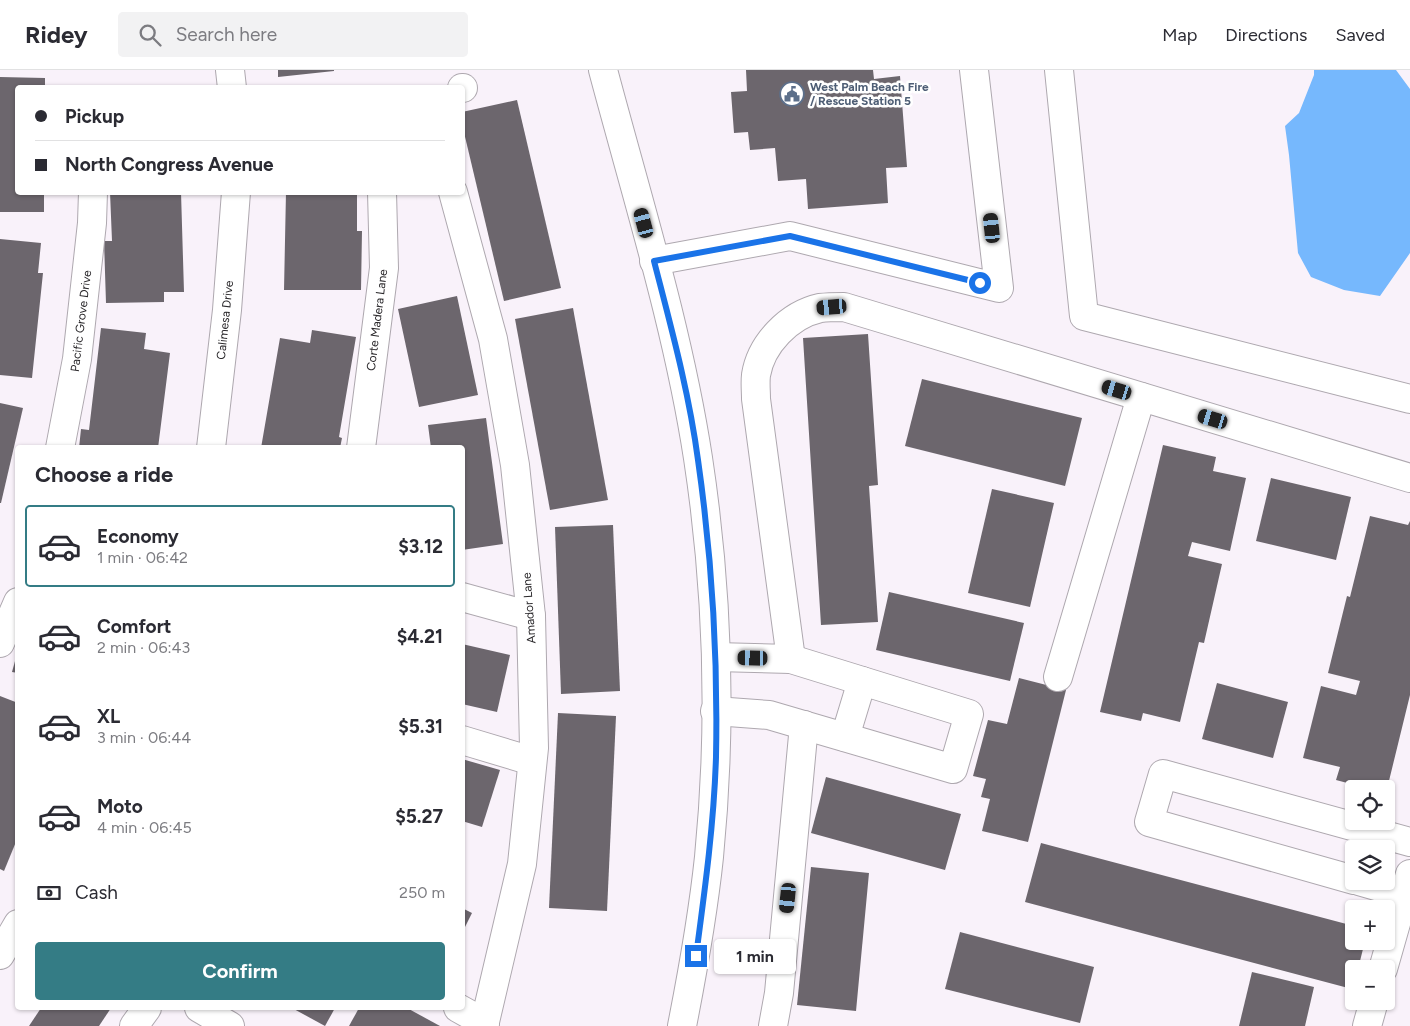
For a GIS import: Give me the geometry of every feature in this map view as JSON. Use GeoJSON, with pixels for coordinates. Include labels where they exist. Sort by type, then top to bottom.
{"type":"FeatureCollection","features":[{"type":"Feature","properties":{"kind":"street"},"geometry":{"type":"LineString","coordinates":[[230,70],[232,85]]}},
{"type":"Feature","properties":{"kind":"street"},"geometry":{"type":"LineString","coordinates":[[603,70],[679,360],[698,458],[710,557],[716,657],[716,757],[709,857],[696,956],[682,1026]]}},
{"type":"Feature","properties":{"kind":"street"},"geometry":{"type":"LineString","coordinates":[[654,261],[790,236],[999,288],[974,70]]}},
{"type":"Feature","properties":{"kind":"street"},"geometry":{"type":"LineString","coordinates":[[1059,70],[1084,316],[1408,395]]}},
{"type":"Feature","properties":{"kind":"street","name":"Pacific Grove Drive"},"geometry":{"type":"LineString","coordinates":[[61,445],[77,359],[92,223],[93,195]]}},
{"type":"Feature","properties":{"kind":"street","name":"Calimesa Drive"},"geometry":{"type":"LineString","coordinates":[[211,445],[227,310],[236,195]]}},
{"type":"Feature","properties":{"kind":"street","name":"Corte Madera Lane"},"geometry":{"type":"LineString","coordinates":[[361,445],[384,268],[382,195]]}},
{"type":"Feature","properties":{"kind":"street","name":"Amador Lane"},"geometry":{"type":"LineString","coordinates":[[454,195],[493,339],[515,465],[531,616],[534,748],[522,864],[485,1024]]}},
{"type":"Feature","properties":{"kind":"street"},"geometry":{"type":"LineString","coordinates":[[791,659],[756,399],[756,374],[764,352],[778,332],[796,317],[819,308],[844,306],[1410,478]]}},
{"type":"Feature","properties":{"kind":"street"},"geometry":{"type":"LineString","coordinates":[[1058,678],[1141,397]]}},
{"type":"Feature","properties":{"kind":"street"},"geometry":{"type":"LineString","coordinates":[[465,598],[531,616]]}},
{"type":"Feature","properties":{"kind":"street"},"geometry":{"type":"LineString","coordinates":[[0,644],[15,609]]}},
{"type":"Feature","properties":{"kind":"street"},"geometry":{"type":"LineString","coordinates":[[716,657],[791,659],[969,714],[953,769],[769,715],[716,711]]}},
{"type":"Feature","properties":{"kind":"street"},"geometry":{"type":"LineString","coordinates":[[845,737],[862,682]]}},
{"type":"Feature","properties":{"kind":"street"},"geometry":{"type":"LineString","coordinates":[[773,1026],[779,994],[804,725]]}},
{"type":"Feature","properties":{"kind":"street"},"geometry":{"type":"LineString","coordinates":[[465,741],[532,761]]}},
{"type":"Feature","properties":{"kind":"street"},"geometry":{"type":"LineString","coordinates":[[1345,877],[1149,822],[1163,774],[1410,842]]}},
{"type":"Feature","properties":{"kind":"street"},"geometry":{"type":"LineString","coordinates":[[1386,960],[1407,884]]}},
{"type":"Feature","properties":{"kind":"street"},"geometry":{"type":"LineString","coordinates":[[0,955],[15,929]]}},
{"type":"Feature","properties":{"kind":"street"},"geometry":{"type":"LineString","coordinates":[[134,1026],[146,1010]]}},
{"type":"Feature","properties":{"kind":"street"},"geometry":{"type":"LineString","coordinates":[[202,1010],[230,1026]]}},
{"type":"Feature","properties":{"kind":"street"},"geometry":{"type":"LineString","coordinates":[[461,1010],[485,1024]]}},
{"type":"Feature","properties":{"kind":"street"},"geometry":{"type":"LineString","coordinates":[[1367,1026],[1371,1010]]}},
{"type":"Feature","properties":{"kind":"water"},"geometry":{"type":"Polygon","coordinates":[[[1314,70],[1396,70],[1410,89],[1410,253],[1380,296],[1344,290],[1311,277],[1298,253],[1285,126],[1299,113],[1314,75],[1314,70]]]}},
{"type":"Feature","properties":{"kind":"building"},"geometry":{"type":"Polygon","coordinates":[[[278,70],[334,70],[334,71],[278,77],[278,70]]]}},
{"type":"Feature","properties":{"kind":"building"},"geometry":{"type":"Polygon","coordinates":[[[746,70],[873,70],[874,79],[900,76],[907,167],[886,168],[888,203],[808,209],[806,179],[778,181],[775,148],[750,150],[748,132],[734,133],[731,92],[747,91],[746,70]]]}},
{"type":"Feature","properties":{"kind":"building"},"geometry":{"type":"Polygon","coordinates":[[[0,77],[45,78],[45,85],[15,85],[15,195],[44,195],[44,212],[0,212],[0,77]]]}},
{"type":"Feature","properties":{"kind":"building"},"geometry":{"type":"Polygon","coordinates":[[[517,100],[561,288],[504,301],[465,137],[465,111],[517,100]]]}},
{"type":"Feature","properties":{"kind":"building"},"geometry":{"type":"Polygon","coordinates":[[[110,195],[181,195],[184,292],[164,292],[164,302],[106,303],[104,241],[112,241],[110,195]]]}},
{"type":"Feature","properties":{"kind":"building"},"geometry":{"type":"Polygon","coordinates":[[[286,195],[357,195],[357,231],[362,231],[361,290],[284,290],[286,195]]]}},
{"type":"Feature","properties":{"kind":"building"},"geometry":{"type":"Polygon","coordinates":[[[0,239],[41,243],[38,273],[43,273],[32,378],[0,375],[0,239]]]}},
{"type":"Feature","properties":{"kind":"building"},"geometry":{"type":"Polygon","coordinates":[[[457,296],[478,395],[419,407],[398,309],[457,296]]]}},
{"type":"Feature","properties":{"kind":"building"},"geometry":{"type":"Polygon","coordinates":[[[573,308],[608,500],[550,510],[515,319],[573,308]]]}},
{"type":"Feature","properties":{"kind":"building"},"geometry":{"type":"Polygon","coordinates":[[[101,328],[146,333],[144,349],[170,353],[158,445],[79,445],[81,429],[89,430],[101,328]]]}},
{"type":"Feature","properties":{"kind":"building"},"geometry":{"type":"Polygon","coordinates":[[[312,330],[356,337],[339,437],[342,438],[341,445],[262,445],[280,338],[310,343],[312,330]]]}},
{"type":"Feature","properties":{"kind":"building"},"geometry":{"type":"Polygon","coordinates":[[[868,334],[878,485],[869,486],[878,622],[821,625],[803,338],[868,334]]]}},
{"type":"Feature","properties":{"kind":"building"},"geometry":{"type":"Polygon","coordinates":[[[922,379],[1082,418],[1065,486],[905,446],[922,379]]]}},
{"type":"Feature","properties":{"kind":"building"},"geometry":{"type":"Polygon","coordinates":[[[0,403],[23,408],[1,503],[0,503],[0,403]]]}},
{"type":"Feature","properties":{"kind":"building"},"geometry":{"type":"Polygon","coordinates":[[[486,418],[503,544],[465,550],[465,445],[431,445],[428,425],[486,418]]]}},
{"type":"Feature","properties":{"kind":"building"},"geometry":{"type":"Polygon","coordinates":[[[1163,445],[1216,457],[1213,471],[1246,478],[1230,551],[1192,542],[1188,556],[1222,564],[1204,643],[1199,642],[1180,722],[1143,713],[1141,721],[1100,712],[1163,445]]]}},
{"type":"Feature","properties":{"kind":"building"},"geometry":{"type":"Polygon","coordinates":[[[1271,478],[1351,497],[1336,560],[1256,541],[1271,478]]]}},
{"type":"Feature","properties":{"kind":"building"},"geometry":{"type":"Polygon","coordinates":[[[992,489],[1054,503],[1030,607],[968,593],[992,489]]]}},
{"type":"Feature","properties":{"kind":"building"},"geometry":{"type":"Polygon","coordinates":[[[1370,516],[1408,525],[1410,521],[1410,695],[1389,780],[1345,780],[1345,782],[1336,780],[1340,767],[1303,758],[1321,686],[1356,695],[1360,681],[1328,673],[1347,596],[1350,597],[1370,516]]]}},
{"type":"Feature","properties":{"kind":"building"},"geometry":{"type":"Polygon","coordinates":[[[613,525],[620,691],[561,694],[555,527],[613,525]]]}},
{"type":"Feature","properties":{"kind":"building"},"geometry":{"type":"Polygon","coordinates":[[[889,592],[1024,623],[1010,681],[876,650],[889,592]]]}},
{"type":"Feature","properties":{"kind":"building"},"geometry":{"type":"Polygon","coordinates":[[[465,645],[510,655],[497,712],[465,705],[465,645]]]}},
{"type":"Feature","properties":{"kind":"building"},"geometry":{"type":"Polygon","coordinates":[[[15,661],[15,672],[12,672],[15,661]]]}},
{"type":"Feature","properties":{"kind":"building"},"geometry":{"type":"Polygon","coordinates":[[[1019,678],[1066,690],[1028,842],[982,831],[990,799],[981,797],[986,779],[973,776],[988,720],[1007,724],[1019,678]]]}},
{"type":"Feature","properties":{"kind":"building"},"geometry":{"type":"Polygon","coordinates":[[[1217,683],[1288,702],[1273,758],[1202,739],[1217,683]]]}},
{"type":"Feature","properties":{"kind":"building"},"geometry":{"type":"Polygon","coordinates":[[[0,696],[15,702],[15,844],[4,871],[0,869],[0,696]]]}},
{"type":"Feature","properties":{"kind":"building"},"geometry":{"type":"Polygon","coordinates":[[[558,713],[616,716],[607,911],[549,908],[558,713]]]}},
{"type":"Feature","properties":{"kind":"building"},"geometry":{"type":"Polygon","coordinates":[[[465,760],[500,770],[482,827],[465,822],[465,760]]]}},
{"type":"Feature","properties":{"kind":"building"},"geometry":{"type":"Polygon","coordinates":[[[826,777],[961,814],[945,870],[811,833],[826,777]]]}},
{"type":"Feature","properties":{"kind":"building"},"geometry":{"type":"Polygon","coordinates":[[[1041,843],[1345,924],[1345,950],[1363,950],[1360,960],[1345,960],[1345,987],[1025,902],[1041,843]]]}},
{"type":"Feature","properties":{"kind":"building"},"geometry":{"type":"Polygon","coordinates":[[[811,867],[869,873],[856,1011],[797,1005],[811,867]]]}},
{"type":"Feature","properties":{"kind":"building"},"geometry":{"type":"Polygon","coordinates":[[[465,910],[472,913],[465,927],[465,910]]]}},
{"type":"Feature","properties":{"kind":"building"},"geometry":{"type":"Polygon","coordinates":[[[960,932],[1094,967],[1080,1023],[945,989],[960,932]]]}},
{"type":"Feature","properties":{"kind":"building"},"geometry":{"type":"Polygon","coordinates":[[[1252,972],[1314,987],[1305,1026],[1239,1026],[1252,972]]]}},
{"type":"Feature","properties":{"kind":"building"},"geometry":{"type":"Polygon","coordinates":[[[40,1010],[110,1010],[99,1026],[29,1026],[40,1010]]]}},
{"type":"Feature","properties":{"kind":"building"},"geometry":{"type":"Polygon","coordinates":[[[296,1010],[334,1010],[325,1026],[296,1010]]]}},
{"type":"Feature","properties":{"kind":"building"},"geometry":{"type":"Polygon","coordinates":[[[358,1010],[411,1010],[440,1026],[349,1026],[358,1010]]]}},
{"type":"Feature","properties":{"kind":"place","name":"West Palm Beach Fire / Rescue Station 5"},"geometry":{"type":"Point","coordinates":[792,94]}},
{"type":"Feature","properties":{"kind":"route"},"geometry":{"type":"LineString","coordinates":[[696,956],[709,857],[716,757],[716,657],[710,557],[698,458],[679,360],[654,261],[790,236],[980,283]]}}]}
